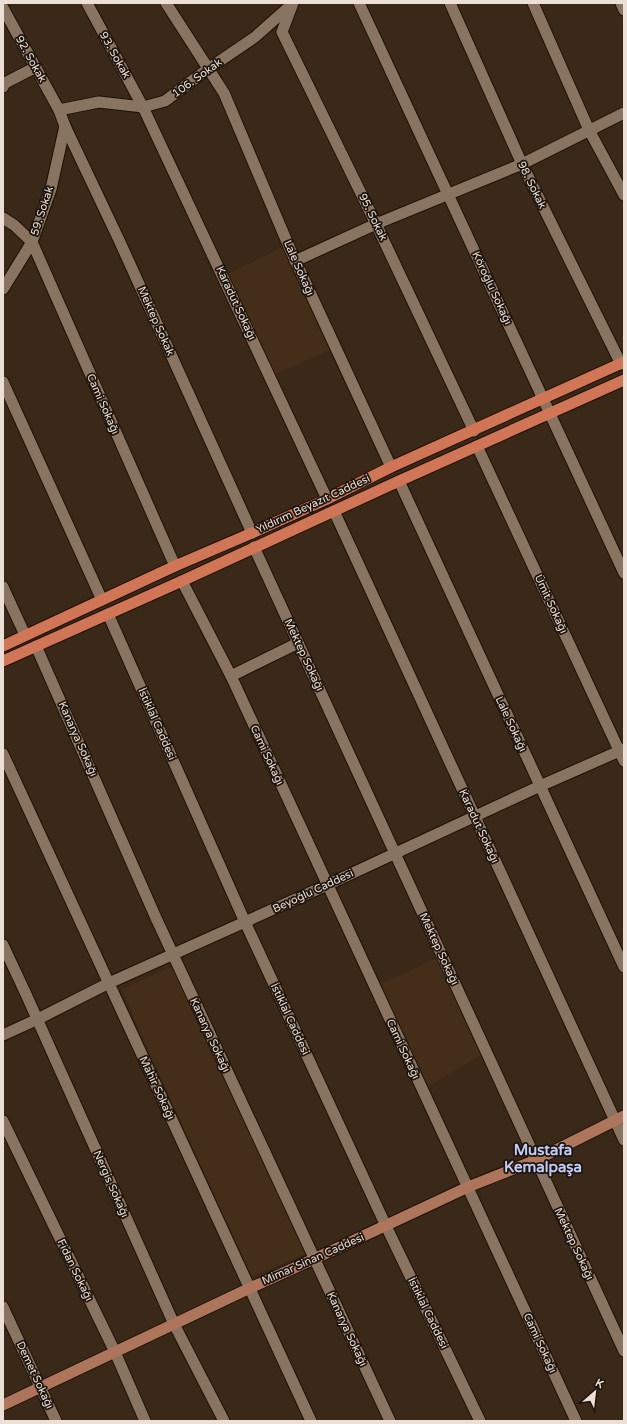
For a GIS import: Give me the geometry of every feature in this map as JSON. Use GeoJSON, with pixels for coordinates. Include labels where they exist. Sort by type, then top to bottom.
{"type":"FeatureCollection","features":[{"type":"Feature","properties":{"kind":"main road","name":"Yıldırım Beyazıt Caddesi"},"geometry":{"type":"LineString","coordinates":[[3,646],[174,566],[252,533],[327,499],[391,467],[623,363]]}},
{"type":"Feature","properties":{"kind":"main road","name":"Yıldırım Beyazıt Caddesi"},"geometry":{"type":"LineString","coordinates":[[3,661],[624,380]]}},
{"type":"Feature","properties":{"kind":"main road"},"geometry":{"type":"LineString","coordinates":[[327,499],[334,511]]}},
{"type":"Feature","properties":{"kind":"main road"},"geometry":{"type":"LineString","coordinates":[[102,600],[108,614]]}},
{"type":"Feature","properties":{"kind":"main road","name":"Mimar Sinan Caddesi"},"geometry":{"type":"LineString","coordinates":[[3,1405],[468,1187],[536,1160],[619,1118]]}},
{"type":"Feature","properties":{"kind":"street","name":"93. Sokak"},"geometry":{"type":"LineString","coordinates":[[86,3],[144,107]]}},
{"type":"Feature","properties":{"kind":"street","name":"Lale Sokağı"},"geometry":{"type":"LineString","coordinates":[[166,3],[224,93],[295,261],[391,467]]}},
{"type":"Feature","properties":{"kind":"street","name":"106. Sokak"},"geometry":{"type":"LineString","coordinates":[[60,110],[99,102],[144,107],[165,101],[255,37],[293,3]]}},
{"type":"Feature","properties":{"kind":"street","name":"95. Sokak"},"geometry":{"type":"LineString","coordinates":[[293,3],[282,32],[376,224],[474,431]]}},
{"type":"Feature","properties":{"kind":"street","name":"Köroğlu Sokağı"},"geometry":{"type":"LineString","coordinates":[[359,3],[624,573]]}},
{"type":"Feature","properties":{"kind":"street","name":"98. Sokak"},"geometry":{"type":"LineString","coordinates":[[450,3],[522,164],[623,363]]}},
{"type":"Feature","properties":{"kind":"street"},"geometry":{"type":"LineString","coordinates":[[533,3],[589,130],[624,195]]}},
{"type":"Feature","properties":{"kind":"street"},"geometry":{"type":"LineString","coordinates":[[621,3],[624,10]]}},
{"type":"Feature","properties":{"kind":"street","name":"92. Sokak"},"geometry":{"type":"LineString","coordinates":[[3,8],[60,110]]}},
{"type":"Feature","properties":{"kind":"street"},"geometry":{"type":"LineString","coordinates":[[3,87],[5,83],[36,67]]}},
{"type":"Feature","properties":{"kind":"street","name":"Karadut Sokağı"},"geometry":{"type":"LineString","coordinates":[[144,107],[327,499]]}},
{"type":"Feature","properties":{"kind":"street","name":"Mektep Sokak"},"geometry":{"type":"LineString","coordinates":[[60,110],[64,126],[119,240],[252,533]]}},
{"type":"Feature","properties":{"kind":"street"},"geometry":{"type":"LineString","coordinates":[[295,261],[376,224],[522,164],[624,113]]}},
{"type":"Feature","properties":{"kind":"street","name":"59. Sokak"},"geometry":{"type":"LineString","coordinates":[[3,289],[32,242],[50,189],[64,126]]}},
{"type":"Feature","properties":{"kind":"street"},"geometry":{"type":"LineString","coordinates":[[3,218],[32,242]]}},
{"type":"Feature","properties":{"kind":"street","name":"Cami Sokağı"},"geometry":{"type":"LineString","coordinates":[[32,242],[174,566]]}},
{"type":"Feature","properties":{"kind":"street"},"geometry":{"type":"LineString","coordinates":[[3,382],[102,600]]}},
{"type":"Feature","properties":{"kind":"street","name":"Ümit Sokağı"},"geometry":{"type":"LineString","coordinates":[[477,446],[622,754]]}},
{"type":"Feature","properties":{"kind":"street","name":"Lale Sokağı"},"geometry":{"type":"LineString","coordinates":[[399,481],[624,967]]}},
{"type":"Feature","properties":{"kind":"street","name":"Karadut Sokağı"},"geometry":{"type":"LineString","coordinates":[[334,511],[475,817],[619,1118],[624,1140]]}},
{"type":"Feature","properties":{"kind":"street","name":"Mektep Sokağı"},"geometry":{"type":"LineString","coordinates":[[254,547],[624,1352]]}},
{"type":"Feature","properties":{"kind":"street","name":"Cami Sokağı"},"geometry":{"type":"LineString","coordinates":[[182,581],[231,676],[576,1421]]}},
{"type":"Feature","properties":{"kind":"street"},"geometry":{"type":"LineString","coordinates":[[3,587],[25,636]]}},
{"type":"Feature","properties":{"kind":"street","name":"İstiklal Caddesi"},"geometry":{"type":"LineString","coordinates":[[108,614],[245,922],[386,1226],[480,1421]]}},
{"type":"Feature","properties":{"kind":"street"},"geometry":{"type":"LineString","coordinates":[[231,676],[298,643]]}},
{"type":"Feature","properties":{"kind":"street","name":"Kanarya Sokağı"},"geometry":{"type":"LineString","coordinates":[[36,646],[174,955],[390,1421]]}},
{"type":"Feature","properties":{"kind":"street","name":"Mahir Sokağı"},"geometry":{"type":"LineString","coordinates":[[3,754],[311,1421]]}},
{"type":"Feature","properties":{"kind":"street","name":"Beyoğlu Caddesi"},"geometry":{"type":"LineString","coordinates":[[3,1035],[109,983],[174,955],[540,786],[622,754]]}},
{"type":"Feature","properties":{"kind":"street","name":"Nergis Sokağı"},"geometry":{"type":"LineString","coordinates":[[3,945],[38,1019],[174,1324],[224,1421]]}},
{"type":"Feature","properties":{"kind":"street","name":"Fidan Sokağı"},"geometry":{"type":"LineString","coordinates":[[3,1121],[115,1352],[145,1421]]}},
{"type":"Feature","properties":{"kind":"street","name":"Demet Sokağı"},"geometry":{"type":"LineString","coordinates":[[3,1307],[56,1421]]}},
{"type":"Feature","properties":{"kind":"shaded area"},"geometry":{"type":"Polygon","coordinates":[[[283,247],[332,349],[272,376],[226,275],[283,247]]]}},
{"type":"Feature","properties":{"kind":"shaded area"},"geometry":{"type":"Polygon","coordinates":[[[437,958],[483,1054],[427,1087],[379,985],[437,958]]]}},
{"type":"Feature","properties":{"kind":"shaded area"},"geometry":{"type":"Polygon","coordinates":[[[173,966],[307,1253],[252,1277],[154,1063],[122,989],[173,966]]]}},
{"type":"Feature","properties":{"kind":"district","name":"Mustafa Kemalpaşa"},"geometry":{"type":"Point","coordinates":[543,1158]}}]}
